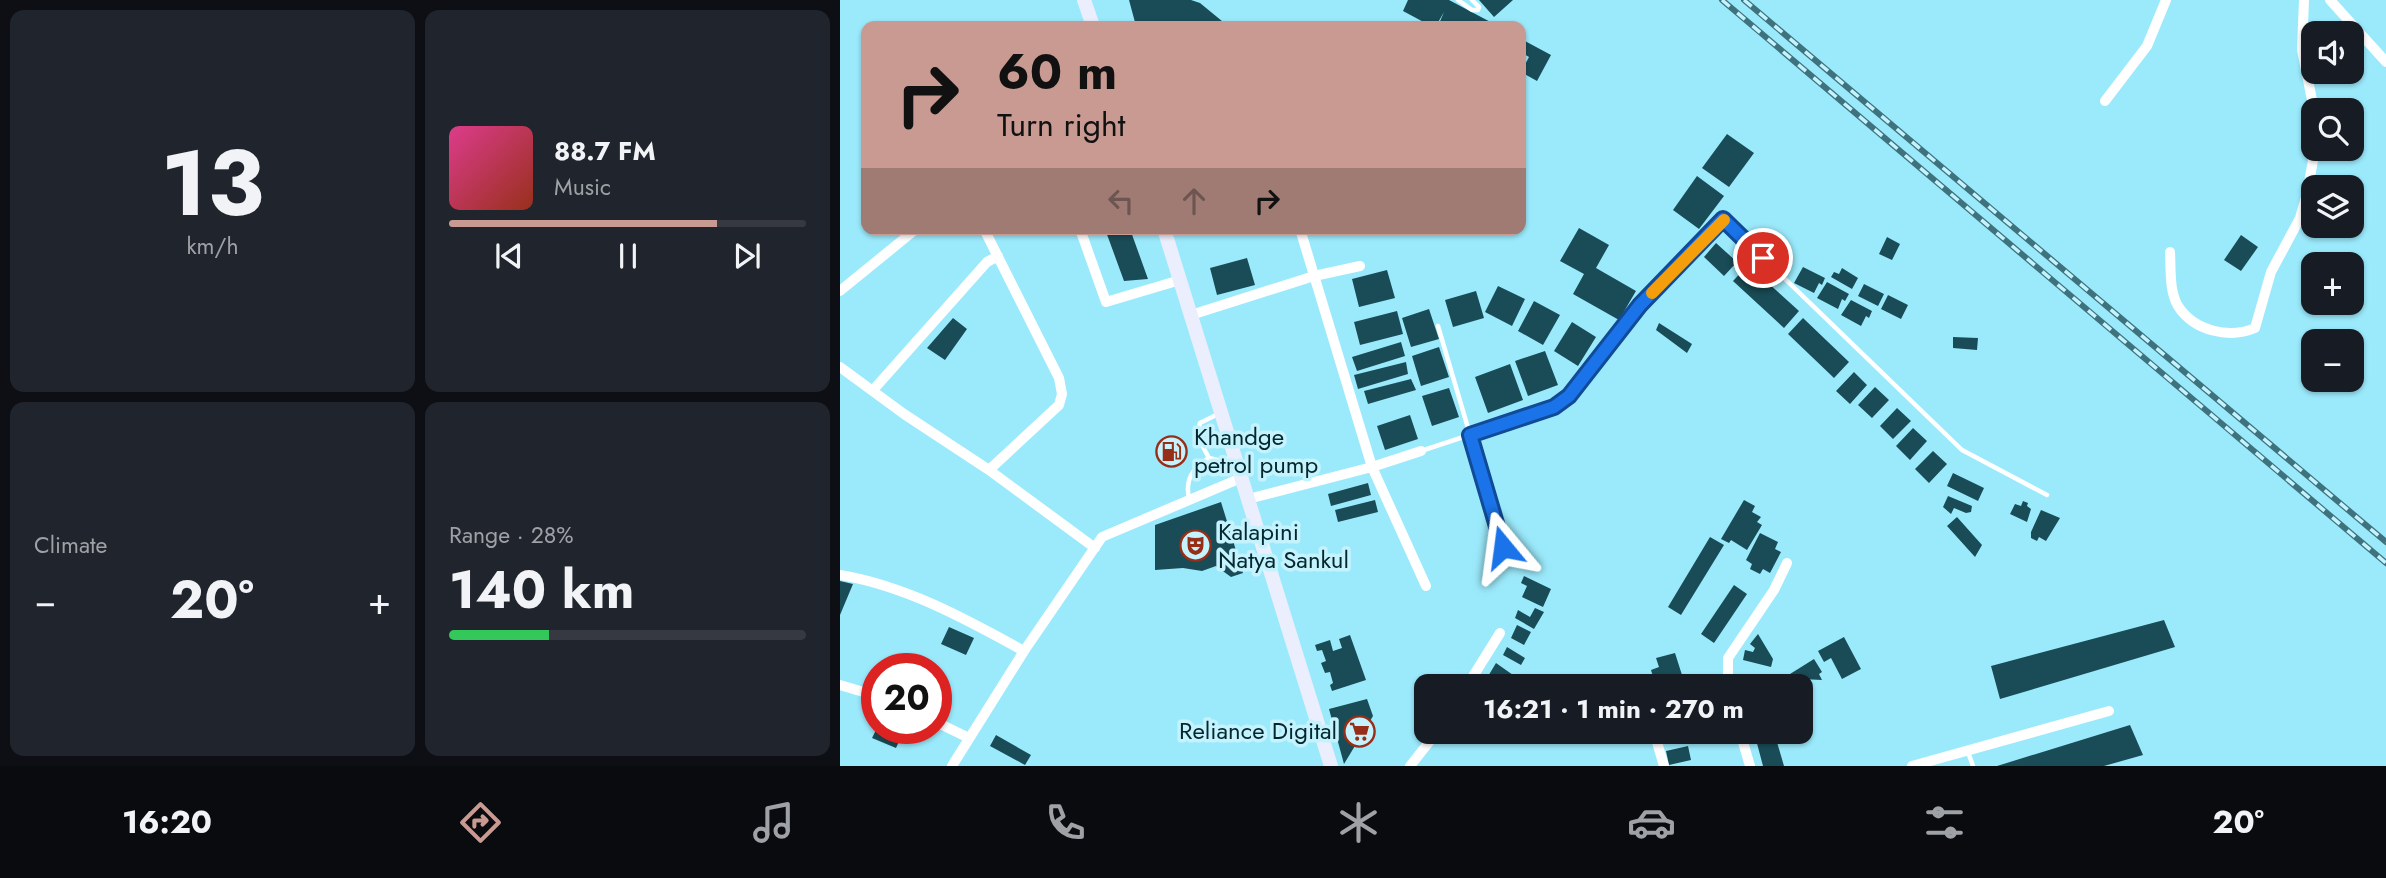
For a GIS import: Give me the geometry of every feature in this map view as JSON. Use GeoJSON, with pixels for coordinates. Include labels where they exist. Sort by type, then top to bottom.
{"type":"FeatureCollection","features":[{"type":"Feature","properties":{"kind":"main road"},"geometry":{"type":"LineString","coordinates":[[1084,0],[1091,21]]}},
{"type":"Feature","properties":{"kind":"main road"},"geometry":{"type":"LineString","coordinates":[[1166,235],[1331,766]]}},
{"type":"Feature","properties":{"kind":"street"},"geometry":{"type":"LineString","coordinates":[[2105,101],[2147,46],[2166,0]]}},
{"type":"Feature","properties":{"kind":"street"},"geometry":{"type":"LineString","coordinates":[[2304,0],[2302,50],[2312,98]]}},
{"type":"Feature","properties":{"kind":"street"},"geometry":{"type":"LineString","coordinates":[[2330,0],[2386,62]]}},
{"type":"Feature","properties":{"kind":"street"},"geometry":{"type":"LineString","coordinates":[[2170,252],[2173,289],[2178,305],[2190,318],[2214,332],[2232,333],[2255,328],[2271,272],[2300,218],[2313,161]]}},
{"type":"Feature","properties":{"kind":"street"},"geometry":{"type":"LineString","coordinates":[[840,291],[909,235]]}},
{"type":"Feature","properties":{"kind":"street"},"geometry":{"type":"LineString","coordinates":[[987,235],[1059,378],[1062,394],[1059,405],[989,470]]}},
{"type":"Feature","properties":{"kind":"street"},"geometry":{"type":"LineString","coordinates":[[1082,235],[1106,302],[1180,280]]}},
{"type":"Feature","properties":{"kind":"street"},"geometry":{"type":"LineString","coordinates":[[1302,235],[1372,467],[1426,586]]}},
{"type":"Feature","properties":{"kind":"street"},"geometry":{"type":"LineString","coordinates":[[874,389],[987,262],[998,256]]}},
{"type":"Feature","properties":{"kind":"street"},"geometry":{"type":"LineString","coordinates":[[1191,315],[1314,276],[1360,266]]}},
{"type":"Feature","properties":{"kind":"street"},"geometry":{"type":"LineString","coordinates":[[840,367],[874,389],[904,414],[989,470],[1095,548]]}},
{"type":"Feature","properties":{"kind":"street"},"geometry":{"type":"LineString","coordinates":[[1248,499],[1372,467],[1421,451]]}},
{"type":"Feature","properties":{"kind":"street"},"geometry":{"type":"LineString","coordinates":[[952,766],[1024,650],[1102,537],[1241,478]]}},
{"type":"Feature","properties":{"kind":"street"},"geometry":{"type":"LineString","coordinates":[[1728,674],[1728,658],[1774,590],[1787,564]]}},
{"type":"Feature","properties":{"kind":"street"},"geometry":{"type":"LineString","coordinates":[[840,575],[864,579],[946,609],[1024,650]]}},
{"type":"Feature","properties":{"kind":"street"},"geometry":{"type":"LineString","coordinates":[[1474,674],[1500,633]]}},
{"type":"Feature","properties":{"kind":"street"},"geometry":{"type":"LineString","coordinates":[[840,685],[861,691]]}},
{"type":"Feature","properties":{"kind":"street"},"geometry":{"type":"LineString","coordinates":[[1912,766],[2109,711]]}},
{"type":"Feature","properties":{"kind":"street"},"geometry":{"type":"LineString","coordinates":[[952,730],[970,738]]}},
{"type":"Feature","properties":{"kind":"street"},"geometry":{"type":"LineString","coordinates":[[1410,766],[1427,744]]}},
{"type":"Feature","properties":{"kind":"street"},"geometry":{"type":"LineString","coordinates":[[1658,744],[1664,766]]}},
{"type":"Feature","properties":{"kind":"street"},"geometry":{"type":"LineString","coordinates":[[1744,744],[1750,766]]}},
{"type":"Feature","properties":{"kind":"lane"},"geometry":{"type":"LineString","coordinates":[[1458,0],[1472,10],[1478,10],[1479,7],[1472,0]]}},
{"type":"Feature","properties":{"kind":"lane"},"geometry":{"type":"LineString","coordinates":[[1421,451],[1554,407],[1569,396],[1640,305],[1723,219],[1962,450],[2047,495]]}},
{"type":"Feature","properties":{"kind":"lane"},"geometry":{"type":"LineString","coordinates":[[1438,326],[1503,547]]}},
{"type":"Feature","properties":{"kind":"lane"},"geometry":{"type":"LineString","coordinates":[[1221,413],[1204,420],[1197,430],[1197,436],[1209,458],[1221,461],[1235,457]]}},
{"type":"Feature","properties":{"kind":"lane"},"geometry":{"type":"LineString","coordinates":[[1189,500],[1189,476],[1209,458]]}},
{"type":"Feature","properties":{"kind":"lane"},"geometry":{"type":"LineString","coordinates":[[1967,751],[1973,766]]}},
{"type":"Feature","properties":{"kind":"building"},"geometry":{"type":"Polygon","coordinates":[[[1129,0],[1191,0],[1200,3],[1222,21],[1135,21],[1129,0]]]}},
{"type":"Feature","properties":{"kind":"building"},"geometry":{"type":"Polygon","coordinates":[[[1408,0],[1449,0],[1489,21],[1440,21],[1444,12],[1439,21],[1422,21],[1403,11],[1408,0]]]}},
{"type":"Feature","properties":{"kind":"building"},"geometry":{"type":"Polygon","coordinates":[[[1479,0],[1513,0],[1494,17],[1479,0]]]}},
{"type":"Feature","properties":{"kind":"building"},"geometry":{"type":"Polygon","coordinates":[[[1526,42],[1551,55],[1537,81],[1526,75],[1529,57],[1526,55],[1526,42]]]}},
{"type":"Feature","properties":{"kind":"building"},"geometry":{"type":"Polygon","coordinates":[[[1727,134],[1754,153],[1729,187],[1702,168],[1727,134]]]}},
{"type":"Feature","properties":{"kind":"building"},"geometry":{"type":"Polygon","coordinates":[[[1697,176],[1724,196],[1699,229],[1673,210],[1697,176]]]}},
{"type":"Feature","properties":{"kind":"building"},"geometry":{"type":"Polygon","coordinates":[[[1579,228],[1609,245],[1596,268],[1636,291],[1619,320],[1573,294],[1584,274],[1560,261],[1579,228]]]}},
{"type":"Feature","properties":{"kind":"building"},"geometry":{"type":"Polygon","coordinates":[[[1107,235],[1132,235],[1148,279],[1124,281],[1107,235]]]}},
{"type":"Feature","properties":{"kind":"building"},"geometry":{"type":"Polygon","coordinates":[[[2241,235],[2258,247],[2241,271],[2224,260],[2241,235]]]}},
{"type":"Feature","properties":{"kind":"building"},"geometry":{"type":"Polygon","coordinates":[[[1887,237],[1900,244],[1892,260],[1879,254],[1887,237]]]}},
{"type":"Feature","properties":{"kind":"building"},"geometry":{"type":"Polygon","coordinates":[[[1716,243],[1737,262],[1724,276],[1704,257],[1716,243]]]}},
{"type":"Feature","properties":{"kind":"building"},"geometry":{"type":"Polygon","coordinates":[[[1247,258],[1255,285],[1217,295],[1210,268],[1247,258]]]}},
{"type":"Feature","properties":{"kind":"building"},"geometry":{"type":"Polygon","coordinates":[[[1748,265],[1799,311],[1784,328],[1733,281],[1748,265]]]}},
{"type":"Feature","properties":{"kind":"building"},"geometry":{"type":"Polygon","coordinates":[[[1803,267],[1825,278],[1814,293],[1794,283],[1803,267]]]}},
{"type":"Feature","properties":{"kind":"building"},"geometry":{"type":"Polygon","coordinates":[[[1842,268],[1858,278],[1852,289],[1831,277],[1834,272],[1839,274],[1842,268]]]}},
{"type":"Feature","properties":{"kind":"building"},"geometry":{"type":"Polygon","coordinates":[[[1387,270],[1395,298],[1359,307],[1352,279],[1387,270]]]}},
{"type":"Feature","properties":{"kind":"building"},"geometry":{"type":"Polygon","coordinates":[[[1827,282],[1849,294],[1845,301],[1842,299],[1838,309],[1817,298],[1827,282]]]}},
{"type":"Feature","properties":{"kind":"building"},"geometry":{"type":"Polygon","coordinates":[[[1864,284],[1884,294],[1878,306],[1858,296],[1864,284]]]}},
{"type":"Feature","properties":{"kind":"building"},"geometry":{"type":"Polygon","coordinates":[[[1498,286],[1525,299],[1512,326],[1485,312],[1498,286]]]}},
{"type":"Feature","properties":{"kind":"building"},"geometry":{"type":"Polygon","coordinates":[[[1476,291],[1484,318],[1453,327],[1445,300],[1476,291]]]}},
{"type":"Feature","properties":{"kind":"building"},"geometry":{"type":"Polygon","coordinates":[[[1888,295],[1908,305],[1901,319],[1881,309],[1888,295]]]}},
{"type":"Feature","properties":{"kind":"building"},"geometry":{"type":"Polygon","coordinates":[[[1851,300],[1872,311],[1861,326],[1841,315],[1851,300]]]}},
{"type":"Feature","properties":{"kind":"building"},"geometry":{"type":"Polygon","coordinates":[[[1534,301],[1560,315],[1543,345],[1518,331],[1534,301]]]}},
{"type":"Feature","properties":{"kind":"building"},"geometry":{"type":"Polygon","coordinates":[[[1429,309],[1439,339],[1411,347],[1402,318],[1429,309]]]}},
{"type":"Feature","properties":{"kind":"building"},"geometry":{"type":"Polygon","coordinates":[[[1397,311],[1403,334],[1360,345],[1354,322],[1397,311]]]}},
{"type":"Feature","properties":{"kind":"building"},"geometry":{"type":"Polygon","coordinates":[[[953,318],[967,329],[945,360],[927,348],[953,318]]]}},
{"type":"Feature","properties":{"kind":"building"},"geometry":{"type":"Polygon","coordinates":[[[1803,318],[1849,362],[1834,378],[1788,334],[1803,318]]]}},
{"type":"Feature","properties":{"kind":"building"},"geometry":{"type":"Polygon","coordinates":[[[1572,322],[1596,337],[1578,366],[1554,351],[1572,322]]]}},
{"type":"Feature","properties":{"kind":"building"},"geometry":{"type":"Polygon","coordinates":[[[1659,323],[1692,344],[1687,353],[1656,330],[1659,323]]]}},
{"type":"Feature","properties":{"kind":"building"},"geometry":{"type":"Polygon","coordinates":[[[1953,337],[1978,338],[1977,350],[1953,348],[1953,337]]]}},
{"type":"Feature","properties":{"kind":"building"},"geometry":{"type":"Polygon","coordinates":[[[1401,342],[1405,356],[1357,371],[1352,357],[1401,342]]]}},
{"type":"Feature","properties":{"kind":"building"},"geometry":{"type":"Polygon","coordinates":[[[1439,347],[1449,377],[1421,386],[1412,356],[1439,347]]]}},
{"type":"Feature","properties":{"kind":"building"},"geometry":{"type":"Polygon","coordinates":[[[1545,351],[1558,385],[1528,396],[1515,361],[1545,351]]]}},
{"type":"Feature","properties":{"kind":"building"},"geometry":{"type":"Polygon","coordinates":[[[1406,362],[1408,374],[1358,389],[1354,375],[1406,362]]]}},
{"type":"Feature","properties":{"kind":"building"},"geometry":{"type":"Polygon","coordinates":[[[1510,364],[1523,400],[1488,413],[1475,377],[1510,364]]]}},
{"type":"Feature","properties":{"kind":"building"},"geometry":{"type":"Polygon","coordinates":[[[1854,372],[1867,385],[1850,404],[1836,391],[1854,372]]]}},
{"type":"Feature","properties":{"kind":"building"},"geometry":{"type":"Polygon","coordinates":[[[1411,379],[1416,390],[1368,404],[1364,391],[1411,379]]]}},
{"type":"Feature","properties":{"kind":"building"},"geometry":{"type":"Polygon","coordinates":[[[1875,387],[1889,400],[1872,418],[1858,405],[1875,387]]]}},
{"type":"Feature","properties":{"kind":"building"},"geometry":{"type":"Polygon","coordinates":[[[1449,388],[1459,417],[1432,426],[1422,396],[1449,388]]]}},
{"type":"Feature","properties":{"kind":"building"},"geometry":{"type":"Polygon","coordinates":[[[1897,408],[1911,421],[1893,439],[1880,426],[1897,408]]]}},
{"type":"Feature","properties":{"kind":"building"},"geometry":{"type":"Polygon","coordinates":[[[1410,415],[1418,439],[1385,450],[1377,426],[1410,415]]]}},
{"type":"Feature","properties":{"kind":"building"},"geometry":{"type":"Polygon","coordinates":[[[1913,428],[1927,441],[1910,460],[1896,446],[1913,428]]]}},
{"type":"Feature","properties":{"kind":"building"},"geometry":{"type":"Polygon","coordinates":[[[1933,451],[1947,464],[1929,483],[1915,469],[1933,451]]]}},
{"type":"Feature","properties":{"kind":"building"},"geometry":{"type":"Polygon","coordinates":[[[1953,473],[1984,488],[1978,501],[1947,486],[1953,473]]]}},
{"type":"Feature","properties":{"kind":"building"},"geometry":{"type":"Polygon","coordinates":[[[1368,483],[1371,495],[1331,506],[1328,494],[1368,483]]]}},
{"type":"Feature","properties":{"kind":"building"},"geometry":{"type":"Polygon","coordinates":[[[1948,496],[1972,506],[1971,512],[1966,513],[1954,508],[1951,514],[1943,507],[1948,496]]]}},
{"type":"Feature","properties":{"kind":"building"},"geometry":{"type":"Polygon","coordinates":[[[1375,500],[1378,512],[1338,522],[1335,510],[1375,500]]]}},
{"type":"Feature","properties":{"kind":"building"},"geometry":{"type":"Polygon","coordinates":[[[1744,500],[1755,506],[1752,512],[1761,517],[1757,522],[1762,525],[1747,550],[1731,540],[1729,543],[1721,539],[1744,500]]]}},
{"type":"Feature","properties":{"kind":"building"},"geometry":{"type":"Polygon","coordinates":[[[2023,501],[2028,503],[2027,506],[2031,509],[2027,522],[2010,514],[2015,504],[2021,506],[2023,501]]]}},
{"type":"Feature","properties":{"kind":"building","name":"Kalapini Natya Sankul"},"geometry":{"type":"Polygon","coordinates":[[[1221,502],[1243,573],[1231,577],[1216,566],[1202,571],[1183,568],[1155,570],[1155,525],[1221,502]]]}},
{"type":"Feature","properties":{"kind":"building"},"geometry":{"type":"Polygon","coordinates":[[[2041,510],[2060,518],[2046,541],[2039,537],[2037,541],[2031,538],[2041,510]]]}},
{"type":"Feature","properties":{"kind":"building"},"geometry":{"type":"Polygon","coordinates":[[[1957,517],[1982,545],[1975,557],[1947,526],[1957,517]]]}},
{"type":"Feature","properties":{"kind":"building"},"geometry":{"type":"Polygon","coordinates":[[[1760,533],[1778,542],[1775,549],[1781,552],[1770,573],[1763,569],[1760,574],[1750,569],[1752,564],[1746,560],[1760,533]]]}},
{"type":"Feature","properties":{"kind":"building"},"geometry":{"type":"Polygon","coordinates":[[[1710,537],[1724,545],[1681,615],[1668,607],[1710,537]]]}},
{"type":"Feature","properties":{"kind":"building"},"geometry":{"type":"Polygon","coordinates":[[[1524,576],[1551,589],[1543,607],[1522,597],[1527,586],[1521,583],[1524,576]]]}},
{"type":"Feature","properties":{"kind":"building"},"geometry":{"type":"Polygon","coordinates":[[[840,581],[853,584],[840,615],[840,581]]]}},
{"type":"Feature","properties":{"kind":"building"},"geometry":{"type":"Polygon","coordinates":[[[1734,585],[1747,594],[1714,643],[1701,634],[1734,585]]]}},
{"type":"Feature","properties":{"kind":"building"},"geometry":{"type":"Polygon","coordinates":[[[1535,608],[1544,612],[1534,629],[1515,618],[1518,610],[1530,617],[1535,608]]]}},
{"type":"Feature","properties":{"kind":"building"},"geometry":{"type":"Polygon","coordinates":[[[2164,620],[2175,647],[2000,699],[1991,666],[2164,620]]]}},
{"type":"Feature","properties":{"kind":"building"},"geometry":{"type":"Polygon","coordinates":[[[1517,625],[1531,632],[1524,645],[1511,638],[1517,625]]]}},
{"type":"Feature","properties":{"kind":"building"},"geometry":{"type":"Polygon","coordinates":[[[949,627],[974,638],[966,655],[941,644],[949,627]]]}},
{"type":"Feature","properties":{"kind":"building"},"geometry":{"type":"Polygon","coordinates":[[[1758,634],[1773,659],[1771,667],[1743,660],[1745,650],[1753,652],[1755,648],[1750,644],[1758,634]]]}},
{"type":"Feature","properties":{"kind":"building"},"geometry":{"type":"Polygon","coordinates":[[[1350,635],[1366,680],[1332,691],[1330,672],[1325,673],[1321,663],[1326,661],[1322,650],[1317,651],[1315,645],[1330,640],[1333,651],[1342,648],[1339,639],[1350,635]]]}},
{"type":"Feature","properties":{"kind":"building"},"geometry":{"type":"Polygon","coordinates":[[[1844,637],[1861,669],[1842,679],[1831,658],[1824,662],[1818,651],[1844,637]]]}},
{"type":"Feature","properties":{"kind":"building"},"geometry":{"type":"Polygon","coordinates":[[[1507,647],[1525,658],[1521,665],[1503,655],[1507,647]]]}},
{"type":"Feature","properties":{"kind":"building"},"geometry":{"type":"Polygon","coordinates":[[[1675,653],[1682,674],[1652,674],[1651,670],[1659,667],[1656,658],[1675,653]]]}},
{"type":"Feature","properties":{"kind":"building"},"geometry":{"type":"Polygon","coordinates":[[[1814,659],[1822,672],[1819,674],[1822,680],[1813,680],[1813,674],[1790,674],[1814,659]]]}},
{"type":"Feature","properties":{"kind":"building"},"geometry":{"type":"Polygon","coordinates":[[[1496,663],[1512,674],[1489,674],[1496,663]]]}},
{"type":"Feature","properties":{"kind":"building"},"geometry":{"type":"Polygon","coordinates":[[[1367,699],[1373,716],[1344,764],[1329,709],[1367,699]]]}},
{"type":"Feature","properties":{"kind":"building"},"geometry":{"type":"Polygon","coordinates":[[[2130,725],[2143,755],[2104,766],[1997,766],[2130,725]]]}},
{"type":"Feature","properties":{"kind":"building"},"geometry":{"type":"Polygon","coordinates":[[[996,735],[1031,755],[1025,765],[990,746],[996,735]]]}},
{"type":"Feature","properties":{"kind":"building"},"geometry":{"type":"Polygon","coordinates":[[[1757,744],[1778,744],[1784,766],[1763,766],[1757,744]]]}},
{"type":"Feature","properties":{"kind":"building"},"geometry":{"type":"Polygon","coordinates":[[[1688,746],[1691,760],[1669,765],[1666,751],[1688,746]]]}},
{"type":"Feature","properties":{"kind":"railway"},"geometry":{"type":"LineString","coordinates":[[1722,0],[2386,563]]}},
{"type":"Feature","properties":{"kind":"railway"},"geometry":{"type":"LineString","coordinates":[[1744,0],[2386,542]]}},
{"type":"Feature","properties":{"kind":"slow traffic"},"geometry":{"type":"LineString","coordinates":[[1652,293],[1724,220]]}},
{"type":"Feature","properties":{"kind":"place","name":"Khandge petrol pump"},"geometry":{"type":"Point","coordinates":[1171,451]}},
{"type":"Feature","properties":{"kind":"place","name":"Kalapini Natya Sankul"},"geometry":{"type":"Point","coordinates":[1195,546]}},
{"type":"Feature","properties":{"kind":"place","name":"Reliance Digital"},"geometry":{"type":"Point","coordinates":[1360,731]}},
{"type":"Feature","properties":{"kind":"route"},"geometry":{"type":"LineString","coordinates":[[1503,547],[1470,435],[1554,407],[1569,396],[1640,305],[1723,219],[1763,258]]}}]}
